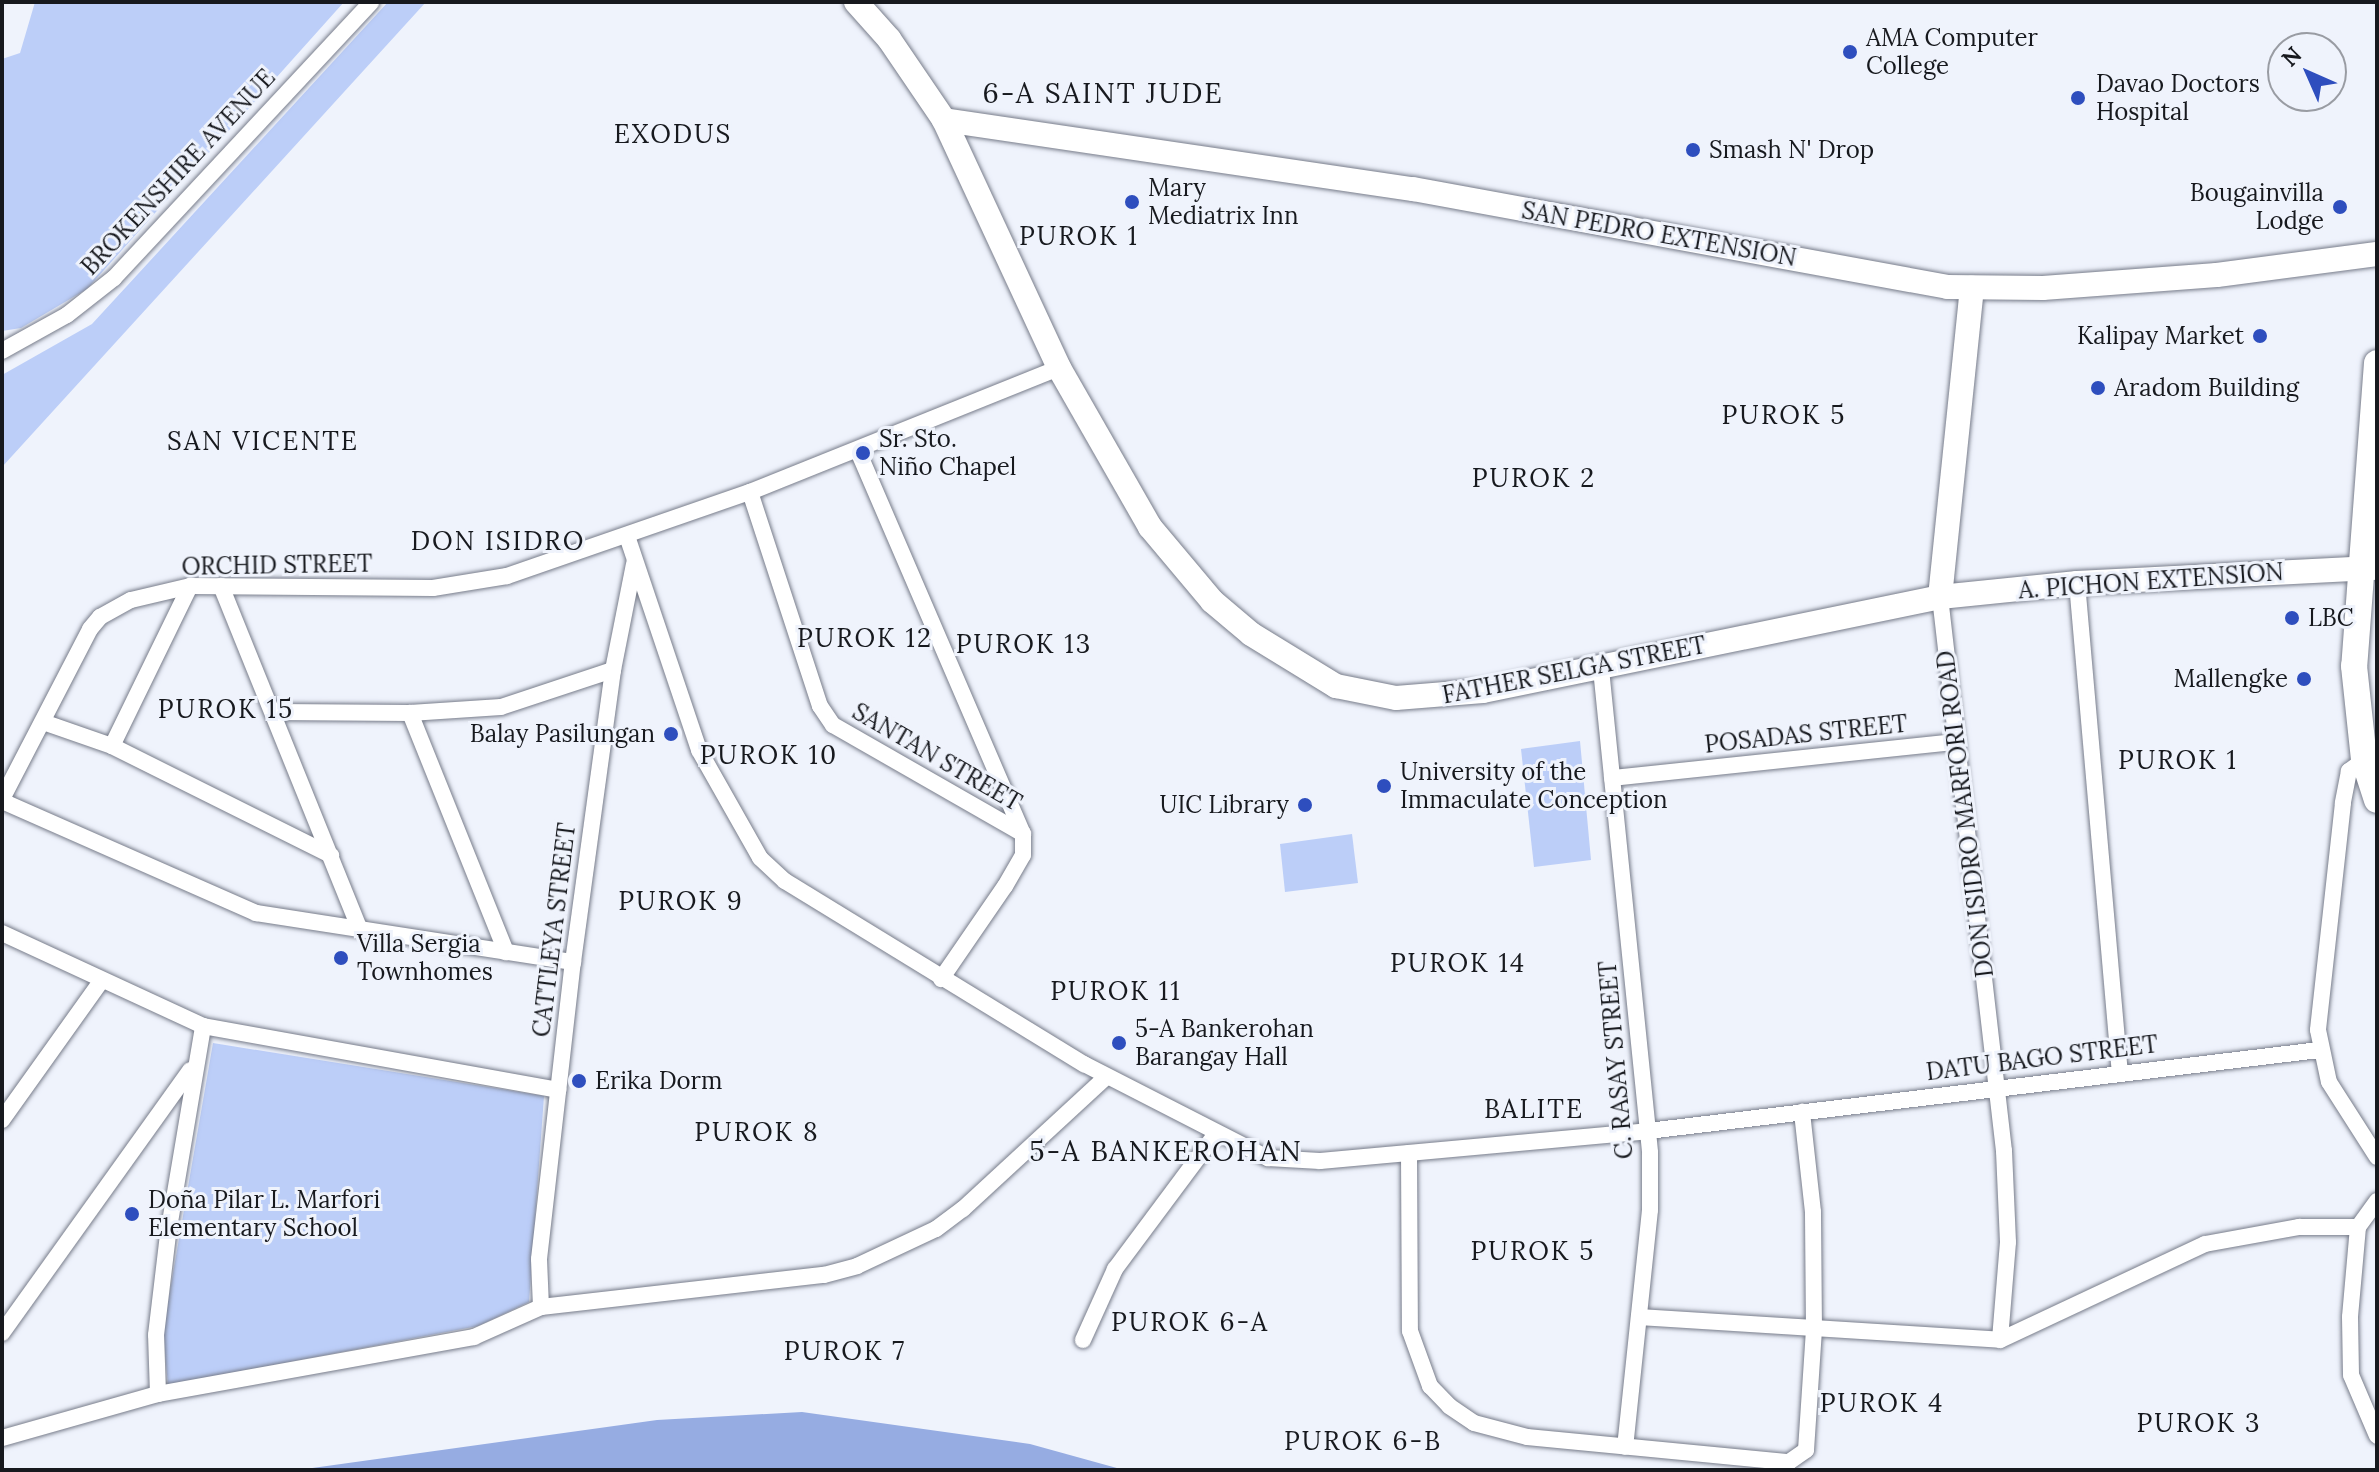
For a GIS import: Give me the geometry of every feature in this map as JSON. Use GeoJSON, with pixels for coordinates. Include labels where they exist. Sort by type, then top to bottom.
{"type":"FeatureCollection","features":[{"type":"Feature","properties":{"kind":"main road","name":"FATHER SELGA STREET"},"geometry":{"type":"LineString","coordinates":[[856,2],[889,39],[944,120],[1059,368],[1123,485],[1181,566],[1251,634],[1299,668],[1357,694],[1396,698],[1483,691],[1940,597]]}},
{"type":"Feature","properties":{"kind":"main road","name":"SAN PEDRO EXTENSION"},"geometry":{"type":"LineString","coordinates":[[944,120],[1413,189],[1972,288],[2217,275],[2377,254]]}},
{"type":"Feature","properties":{"kind":"main road","name":"DON ISIDRO MARFORI ROAD"},"geometry":{"type":"LineString","coordinates":[[1940,597],[1972,288]]}},
{"type":"Feature","properties":{"kind":"main road"},"geometry":{"type":"LineString","coordinates":[[2377,363],[2370,568],[2354,666],[2364,760],[2377,800]]}},
{"type":"Feature","properties":{"kind":"main road","name":"A. PICHON EXTENSION"},"geometry":{"type":"LineString","coordinates":[[1940,597],[2077,583],[2370,568]]}},
{"type":"Feature","properties":{"kind":"street","name":"BROKENSHIRE AVENUE"},"geometry":{"type":"LineString","coordinates":[[2,351],[67,315],[114,278],[371,2]]}},
{"type":"Feature","properties":{"kind":"street","name":"ORCHID STREET"},"geometry":{"type":"LineString","coordinates":[[2,800],[100,617],[131,600],[190,586],[456,587],[507,576],[750,492],[1059,368]]}},
{"type":"Feature","properties":{"kind":"street"},"geometry":{"type":"LineString","coordinates":[[858,451],[1023,834],[1023,855],[941,979]]}},
{"type":"Feature","properties":{"kind":"street","name":"SANTAN STREET"},"geometry":{"type":"LineString","coordinates":[[750,492],[820,706],[833,725],[1023,834]]}},
{"type":"Feature","properties":{"kind":"street","name":"DATU BAGO STREET"},"geometry":{"type":"LineString","coordinates":[[627,536],[699,750],[760,858],[785,881],[941,979],[1106,1077],[1245,1151],[1292,1162],[1648,1131],[1996,1086],[2319,1050]]}},
{"type":"Feature","properties":{"kind":"street","name":"CATTLEYA STREET"},"geometry":{"type":"LineString","coordinates":[[541,1307],[539,1259],[573,962],[613,670],[635,562]]}},
{"type":"Feature","properties":{"kind":"street"},"geometry":{"type":"LineString","coordinates":[[2077,583],[2120,1072]]}},
{"type":"Feature","properties":{"kind":"street"},"geometry":{"type":"LineString","coordinates":[[112,746],[190,586]]}},
{"type":"Feature","properties":{"kind":"street"},"geometry":{"type":"LineString","coordinates":[[221,586],[276,712],[359,928]]}},
{"type":"Feature","properties":{"kind":"street","name":"DON ISIDRO MARFORI ROAD"},"geometry":{"type":"LineString","coordinates":[[1940,597],[1996,1086],[2008,1242],[2000,1340]]}},
{"type":"Feature","properties":{"kind":"street","name":"C. RASAY STREET"},"geometry":{"type":"LineString","coordinates":[[1601,669],[1648,1131],[1651,1190],[1625,1447]]}},
{"type":"Feature","properties":{"kind":"street"},"geometry":{"type":"LineString","coordinates":[[276,712],[410,713],[501,707],[613,670]]}},
{"type":"Feature","properties":{"kind":"street"},"geometry":{"type":"LineString","coordinates":[[410,713],[506,952]]}},
{"type":"Feature","properties":{"kind":"street"},"geometry":{"type":"LineString","coordinates":[[43,722],[112,746],[331,855]]}},
{"type":"Feature","properties":{"kind":"street","name":"POSADAS STREET"},"geometry":{"type":"LineString","coordinates":[[1612,778],[1957,742]]}},
{"type":"Feature","properties":{"kind":"street"},"geometry":{"type":"LineString","coordinates":[[2364,760],[2349,771],[2343,803],[2318,1011],[2319,1050],[2342,1107],[2377,1157]]}},
{"type":"Feature","properties":{"kind":"street"},"geometry":{"type":"LineString","coordinates":[[2,800],[230,905],[573,962]]}},
{"type":"Feature","properties":{"kind":"street"},"geometry":{"type":"LineString","coordinates":[[2,933],[203,1026],[558,1090]]}},
{"type":"Feature","properties":{"kind":"street"},"geometry":{"type":"LineString","coordinates":[[2,1120],[101,981]]}},
{"type":"Feature","properties":{"kind":"street"},"geometry":{"type":"LineString","coordinates":[[158,1394],[156,1335],[194,1065],[203,1026]]}},
{"type":"Feature","properties":{"kind":"street"},"geometry":{"type":"LineString","coordinates":[[2,1333],[194,1065]]}},
{"type":"Feature","properties":{"kind":"street"},"geometry":{"type":"LineString","coordinates":[[2,1438],[158,1394],[474,1337],[541,1307],[824,1275],[886,1255],[963,1209],[1106,1077]]}},
{"type":"Feature","properties":{"kind":"street"},"geometry":{"type":"LineString","coordinates":[[1409,1153],[1407,1301],[1417,1357],[1430,1386],[1474,1423],[1502,1432],[1625,1447],[1799,1458],[1806,1450],[1814,1330],[1813,1212],[1802,1112]]}},
{"type":"Feature","properties":{"kind":"street"},"geometry":{"type":"LineString","coordinates":[[1083,1340],[1115,1269],[1215,1135]]}},
{"type":"Feature","properties":{"kind":"street"},"geometry":{"type":"LineString","coordinates":[[2377,1201],[2358,1227],[2351,1375],[2377,1436]]}},
{"type":"Feature","properties":{"kind":"street"},"geometry":{"type":"LineString","coordinates":[[1639,1317],[2000,1340],[2205,1244],[2299,1227],[2358,1227]]}},
{"type":"Feature","properties":{"kind":"shaded area"},"geometry":{"type":"Polygon","coordinates":[[[35,2],[344,2],[87,289],[21,328],[2,331],[2,59],[20,53],[35,2]]]}},
{"type":"Feature","properties":{"kind":"shaded area"},"geometry":{"type":"Polygon","coordinates":[[[388,2],[426,2],[2,467],[2,375],[92,324],[388,2]]]}},
{"type":"Feature","properties":{"kind":"shaded area"},"geometry":{"type":"Polygon","coordinates":[[[1580,741],[1591,860],[1534,867],[1521,749],[1580,741]]]}},
{"type":"Feature","properties":{"kind":"shaded area"},"geometry":{"type":"Polygon","coordinates":[[[1352,834],[1358,883],[1285,892],[1280,844],[1352,834]]]}},
{"type":"Feature","properties":{"kind":"shaded area"},"geometry":{"type":"Polygon","coordinates":[[[213,1043],[544,1096],[529,1302],[478,1326],[168,1385],[163,1331],[213,1043]]]}},
{"type":"Feature","properties":{"kind":"shaded area"},"geometry":{"type":"Polygon","coordinates":[[[802,1412],[1030,1444],[1124,1470],[298,1470],[657,1420],[802,1412]]]}},
{"type":"Feature","properties":{"kind":"place","name":"AMA Computer College"},"geometry":{"type":"Point","coordinates":[1850,52]}},
{"type":"Feature","properties":{"kind":"place","name":"Davao Doctors Hospital"},"geometry":{"type":"Point","coordinates":[2078,98]}},
{"type":"Feature","properties":{"kind":"place","name":"Smash N' Drop"},"geometry":{"type":"Point","coordinates":[1693,150]}},
{"type":"Feature","properties":{"kind":"place","name":"Mary Mediatrix Inn"},"geometry":{"type":"Point","coordinates":[1132,202]}},
{"type":"Feature","properties":{"kind":"place","name":"Bougainvilla Lodge"},"geometry":{"type":"Point","coordinates":[2340,207]}},
{"type":"Feature","properties":{"kind":"place","name":"Kalipay Market"},"geometry":{"type":"Point","coordinates":[2260,336]}},
{"type":"Feature","properties":{"kind":"place","name":"Aradom Building"},"geometry":{"type":"Point","coordinates":[2098,388]}},
{"type":"Feature","properties":{"kind":"place","name":"Sr. Sto. Niño Chapel"},"geometry":{"type":"Point","coordinates":[863,453]}},
{"type":"Feature","properties":{"kind":"place","name":"LBC"},"geometry":{"type":"Point","coordinates":[2292,618]}},
{"type":"Feature","properties":{"kind":"place","name":"Mallengke"},"geometry":{"type":"Point","coordinates":[2304,679]}},
{"type":"Feature","properties":{"kind":"place","name":"Balay Pasilungan"},"geometry":{"type":"Point","coordinates":[671,734]}},
{"type":"Feature","properties":{"kind":"place","name":"University of the Immaculate Conception"},"geometry":{"type":"Point","coordinates":[1384,786]}},
{"type":"Feature","properties":{"kind":"place","name":"UIC Library"},"geometry":{"type":"Point","coordinates":[1305,805]}},
{"type":"Feature","properties":{"kind":"place","name":"Villa Sergia Townhomes"},"geometry":{"type":"Point","coordinates":[341,958]}},
{"type":"Feature","properties":{"kind":"place","name":"5-A Bankerohan Barangay Hall"},"geometry":{"type":"Point","coordinates":[1119,1043]}},
{"type":"Feature","properties":{"kind":"place","name":"Erika Dorm"},"geometry":{"type":"Point","coordinates":[579,1081]}},
{"type":"Feature","properties":{"kind":"place","name":"Doña Pilar L. Marfori Elementary School"},"geometry":{"type":"Point","coordinates":[132,1214]}},
{"type":"Feature","properties":{"kind":"district","name":"6-A SAINT JUDE"},"geometry":{"type":"Point","coordinates":[1103,93]}},
{"type":"Feature","properties":{"kind":"district","name":"EXODUS"},"geometry":{"type":"Point","coordinates":[673,134]}},
{"type":"Feature","properties":{"kind":"district","name":"PUROK 1"},"geometry":{"type":"Point","coordinates":[1079,236]}},
{"type":"Feature","properties":{"kind":"district","name":"PUROK 5"},"geometry":{"type":"Point","coordinates":[1784,415]}},
{"type":"Feature","properties":{"kind":"district","name":"SAN VICENTE"},"geometry":{"type":"Point","coordinates":[263,441]}},
{"type":"Feature","properties":{"kind":"district","name":"PUROK 2"},"geometry":{"type":"Point","coordinates":[1534,478]}},
{"type":"Feature","properties":{"kind":"district","name":"DON ISIDRO"},"geometry":{"type":"Point","coordinates":[498,541]}},
{"type":"Feature","properties":{"kind":"district","name":"PUROK 12"},"geometry":{"type":"Point","coordinates":[865,638]}},
{"type":"Feature","properties":{"kind":"district","name":"PUROK 13"},"geometry":{"type":"Point","coordinates":[1024,644]}},
{"type":"Feature","properties":{"kind":"district","name":"PUROK 15"},"geometry":{"type":"Point","coordinates":[226,709]}},
{"type":"Feature","properties":{"kind":"district","name":"PUROK 10"},"geometry":{"type":"Point","coordinates":[769,755]}},
{"type":"Feature","properties":{"kind":"district","name":"PUROK 1"},"geometry":{"type":"Point","coordinates":[2178,760]}},
{"type":"Feature","properties":{"kind":"district","name":"PUROK 9"},"geometry":{"type":"Point","coordinates":[681,901]}},
{"type":"Feature","properties":{"kind":"district","name":"PUROK 14"},"geometry":{"type":"Point","coordinates":[1458,963]}},
{"type":"Feature","properties":{"kind":"district","name":"PUROK 11"},"geometry":{"type":"Point","coordinates":[1116,991]}},
{"type":"Feature","properties":{"kind":"district","name":"BALITE"},"geometry":{"type":"Point","coordinates":[1534,1109]}},
{"type":"Feature","properties":{"kind":"district","name":"PUROK 8"},"geometry":{"type":"Point","coordinates":[757,1132]}},
{"type":"Feature","properties":{"kind":"district","name":"5-A BANKEROHAN"},"geometry":{"type":"Point","coordinates":[1166,1151]}},
{"type":"Feature","properties":{"kind":"district","name":"PUROK 5"},"geometry":{"type":"Point","coordinates":[1533,1251]}},
{"type":"Feature","properties":{"kind":"district","name":"PUROK 6-A"},"geometry":{"type":"Point","coordinates":[1190,1322]}},
{"type":"Feature","properties":{"kind":"district","name":"PUROK 7"},"geometry":{"type":"Point","coordinates":[845,1351]}},
{"type":"Feature","properties":{"kind":"district","name":"PUROK 4"},"geometry":{"type":"Point","coordinates":[1882,1403]}},
{"type":"Feature","properties":{"kind":"district","name":"PUROK 3"},"geometry":{"type":"Point","coordinates":[2199,1423]}},
{"type":"Feature","properties":{"kind":"district","name":"PUROK 6-B"},"geometry":{"type":"Point","coordinates":[1363,1441]}}]}
